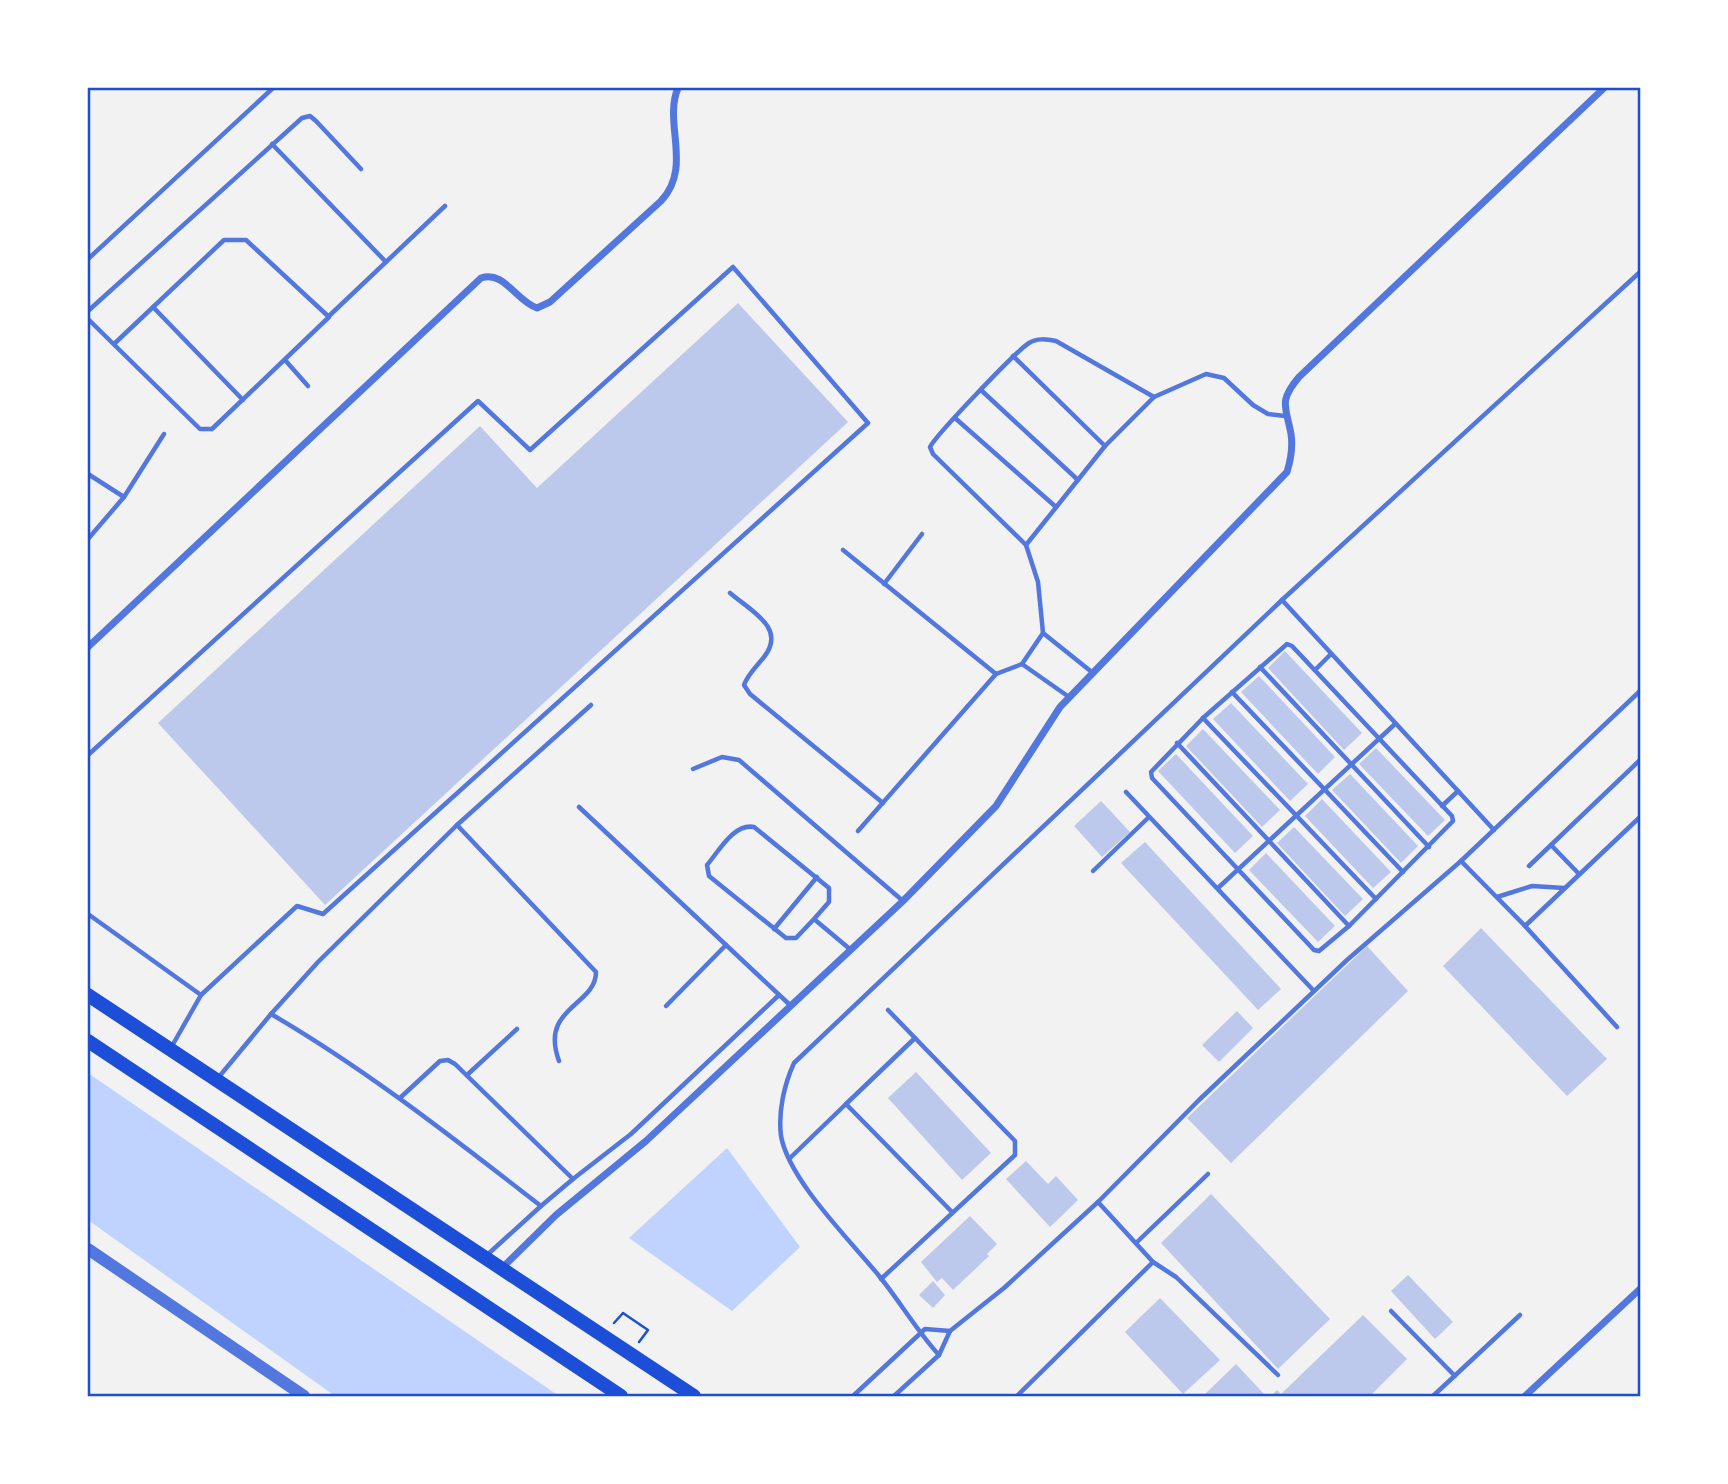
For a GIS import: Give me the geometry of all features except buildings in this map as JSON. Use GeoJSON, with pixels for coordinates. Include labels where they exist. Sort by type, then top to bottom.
{"type":"FeatureCollection","features":[{"type":"Feature","properties":{"kind":"main road"},"geometry":{"type":"LineString","coordinates":[[88,995],[694,1396]]}},
{"type":"Feature","properties":{"kind":"main road"},"geometry":{"type":"LineString","coordinates":[[88,1041],[621,1396]]}},
{"type":"Feature","properties":{"kind":"street"},"geometry":{"type":"LineString","coordinates":[[88,647],[481,278],[490,275],[499,277],[525,304],[537,308],[550,302],[661,201],[670,191],[675,178],[678,88]]}},
{"type":"Feature","properties":{"kind":"street"},"geometry":{"type":"LineString","coordinates":[[500,1270],[538,1231],[646,1141],[851,950],[996,806],[1060,707],[1287,472],[1292,453],[1291,431],[1283,404],[1299,377],[1604,88]]}},
{"type":"Feature","properties":{"kind":"street"},"geometry":{"type":"LineString","coordinates":[[88,1249],[304,1396]]}},
{"type":"Feature","properties":{"kind":"street"},"geometry":{"type":"LineString","coordinates":[[1525,1396],[1640,1289]]}},
{"type":"Feature","properties":{"kind":"lane"},"geometry":{"type":"LineString","coordinates":[[88,259],[273,88]]}},
{"type":"Feature","properties":{"kind":"lane"},"geometry":{"type":"LineString","coordinates":[[88,311],[302,118],[310,116],[361,169]]}},
{"type":"Feature","properties":{"kind":"lane"},"geometry":{"type":"LineString","coordinates":[[272,144],[386,262]]}},
{"type":"Feature","properties":{"kind":"lane"},"geometry":{"type":"LineString","coordinates":[[88,319],[200,429],[212,429],[445,206]]}},
{"type":"Feature","properties":{"kind":"lane"},"geometry":{"type":"LineString","coordinates":[[114,344],[224,240],[247,240],[329,317]]}},
{"type":"Feature","properties":{"kind":"lane"},"geometry":{"type":"LineString","coordinates":[[88,755],[478,401],[530,450],[733,267],[868,424],[323,914],[297,906],[201,995],[170,1050]]}},
{"type":"Feature","properties":{"kind":"lane"},"geometry":{"type":"LineString","coordinates":[[939,1355],[919,1333],[881,1279],[826,1214],[790,1158],[781,1137],[782,1101],[785,1082],[794,1063],[1282,600],[1640,272]]}},
{"type":"Feature","properties":{"kind":"lane"},"geometry":{"type":"LineString","coordinates":[[153,307],[243,400]]}},
{"type":"Feature","properties":{"kind":"lane"},"geometry":{"type":"LineString","coordinates":[[858,831],[996,674],[1022,664],[1043,633],[1038,582],[1026,545],[933,454],[930,447],[933,441],[1013,356],[1030,342],[1041,339],[1056,341],[1154,397]]}},
{"type":"Feature","properties":{"kind":"lane"},"geometry":{"type":"LineString","coordinates":[[1013,356],[1105,446]]}},
{"type":"Feature","properties":{"kind":"lane"},"geometry":{"type":"LineString","coordinates":[[285,360],[308,386]]}},
{"type":"Feature","properties":{"kind":"lane"},"geometry":{"type":"LineString","coordinates":[[1026,545],[1105,446],[1154,397],[1206,373],[1224,378],[1253,405],[1268,414],[1285,416]]}},
{"type":"Feature","properties":{"kind":"lane"},"geometry":{"type":"LineString","coordinates":[[982,391],[1078,480]]}},
{"type":"Feature","properties":{"kind":"lane"},"geometry":{"type":"LineString","coordinates":[[955,418],[1056,507]]}},
{"type":"Feature","properties":{"kind":"lane"},"geometry":{"type":"LineString","coordinates":[[88,539],[124,497],[164,434]]}},
{"type":"Feature","properties":{"kind":"lane"},"geometry":{"type":"LineString","coordinates":[[88,474],[124,497]]}},
{"type":"Feature","properties":{"kind":"lane"},"geometry":{"type":"LineString","coordinates":[[884,583],[922,534]]}},
{"type":"Feature","properties":{"kind":"lane"},"geometry":{"type":"LineString","coordinates":[[843,550],[996,674]]}},
{"type":"Feature","properties":{"kind":"lane"},"geometry":{"type":"LineString","coordinates":[[730,593],[769,627],[774,637],[772,647],[744,685],[750,694],[883,803]]}},
{"type":"Feature","properties":{"kind":"lane"},"geometry":{"type":"LineString","coordinates":[[1282,600],[1494,830]]}},
{"type":"Feature","properties":{"kind":"lane"},"geometry":{"type":"LineString","coordinates":[[1043,633],[1093,673]]}},
{"type":"Feature","properties":{"kind":"lane"},"geometry":{"type":"LineString","coordinates":[[1287,644],[1315,670],[1380,738],[1453,821],[1349,926],[1324,949],[1314,950],[1152,778],[1153,767],[1177,743],[1287,644]]}},
{"type":"Feature","properties":{"kind":"lane"},"geometry":{"type":"LineString","coordinates":[[1315,670],[1331,654]]}},
{"type":"Feature","properties":{"kind":"lane"},"geometry":{"type":"LineString","coordinates":[[1022,664],[1069,698]]}},
{"type":"Feature","properties":{"kind":"lane"},"geometry":{"type":"LineString","coordinates":[[1260,667],[1429,847]]}},
{"type":"Feature","properties":{"kind":"lane"},"geometry":{"type":"LineString","coordinates":[[896,1396],[939,1355],[950,1331],[1004,1288],[1098,1202],[1199,1100],[1314,991],[1461,861],[1640,691]]}},
{"type":"Feature","properties":{"kind":"lane"},"geometry":{"type":"LineString","coordinates":[[1232,692],[1403,872]]}},
{"type":"Feature","properties":{"kind":"lane"},"geometry":{"type":"LineString","coordinates":[[215,1081],[271,1014],[457,825],[591,705]]}},
{"type":"Feature","properties":{"kind":"lane"},"geometry":{"type":"LineString","coordinates":[[1203,718],[1376,899]]}},
{"type":"Feature","properties":{"kind":"lane"},"geometry":{"type":"LineString","coordinates":[[1218,888],[1395,724]]}},
{"type":"Feature","properties":{"kind":"lane"},"geometry":{"type":"LineString","coordinates":[[1177,743],[1349,926]]}},
{"type":"Feature","properties":{"kind":"lane"},"geometry":{"type":"LineString","coordinates":[[693,769],[722,757],[740,760],[903,901]]}},
{"type":"Feature","properties":{"kind":"lane"},"geometry":{"type":"LineString","coordinates":[[1529,866],[1640,760]]}},
{"type":"Feature","properties":{"kind":"lane"},"geometry":{"type":"LineString","coordinates":[[1442,806],[1458,791]]}},
{"type":"Feature","properties":{"kind":"lane"},"geometry":{"type":"LineString","coordinates":[[1126,792],[1314,991]]}},
{"type":"Feature","properties":{"kind":"lane"},"geometry":{"type":"LineString","coordinates":[[579,807],[791,1006]]}},
{"type":"Feature","properties":{"kind":"lane"},"geometry":{"type":"LineString","coordinates":[[1093,871],[1149,817]]}},
{"type":"Feature","properties":{"kind":"lane"},"geometry":{"type":"LineString","coordinates":[[1525,926],[1640,817]]}},
{"type":"Feature","properties":{"kind":"lane"},"geometry":{"type":"LineString","coordinates":[[457,825],[596,972],[594,982],[558,1024],[553,1035],[559,1061]]}},
{"type":"Feature","properties":{"kind":"lane"},"geometry":{"type":"LineString","coordinates":[[746,825],[754,827],[785,849],[829,888],[831,896],[814,919],[791,940],[709,876],[707,865],[738,829],[746,825]]}},
{"type":"Feature","properties":{"kind":"lane"},"geometry":{"type":"LineString","coordinates":[[1551,845],[1580,875]]}},
{"type":"Feature","properties":{"kind":"lane"},"geometry":{"type":"LineString","coordinates":[[1461,861],[1525,926],[1617,1027]]}},
{"type":"Feature","properties":{"kind":"lane"},"geometry":{"type":"LineString","coordinates":[[774,929],[817,877]]}},
{"type":"Feature","properties":{"kind":"lane"},"geometry":{"type":"LineString","coordinates":[[1496,897],[1532,886],[1565,888]]}},
{"type":"Feature","properties":{"kind":"lane"},"geometry":{"type":"LineString","coordinates":[[88,914],[201,995]]}},
{"type":"Feature","properties":{"kind":"lane"},"geometry":{"type":"LineString","coordinates":[[814,919],[851,950]]}},
{"type":"Feature","properties":{"kind":"lane"},"geometry":{"type":"LineString","coordinates":[[666,1006],[726,945]]}},
{"type":"Feature","properties":{"kind":"lane"},"geometry":{"type":"LineString","coordinates":[[484,1258],[541,1206],[631,1134],[779,995]]}},
{"type":"Feature","properties":{"kind":"lane"},"geometry":{"type":"LineString","coordinates":[[881,1279],[1015,1155],[1018,1148],[1016,1141],[888,1010]]}},
{"type":"Feature","properties":{"kind":"lane"},"geometry":{"type":"LineString","coordinates":[[271,1014],[323,1044],[401,1097],[541,1206]]}},
{"type":"Feature","properties":{"kind":"lane"},"geometry":{"type":"LineString","coordinates":[[467,1075],[517,1029]]}},
{"type":"Feature","properties":{"kind":"lane"},"geometry":{"type":"LineString","coordinates":[[790,1158],[915,1038]]}},
{"type":"Feature","properties":{"kind":"lane"},"geometry":{"type":"LineString","coordinates":[[401,1097],[440,1061],[448,1060],[467,1075],[573,1180]]}},
{"type":"Feature","properties":{"kind":"lane"},"geometry":{"type":"LineString","coordinates":[[846,1104],[951,1212]]}},
{"type":"Feature","properties":{"kind":"lane"},"geometry":{"type":"LineString","coordinates":[[1136,1243],[1208,1174]]}},
{"type":"Feature","properties":{"kind":"lane"},"geometry":{"type":"LineString","coordinates":[[1098,1202],[1153,1262],[1176,1277],[1278,1375]]}},
{"type":"Feature","properties":{"kind":"lane"},"geometry":{"type":"LineString","coordinates":[[1017,1396],[1153,1262]]}},
{"type":"Feature","properties":{"kind":"lane"},"geometry":{"type":"LineString","coordinates":[[1391,1311],[1455,1376]]}},
{"type":"Feature","properties":{"kind":"lane"},"geometry":{"type":"LineString","coordinates":[[1433,1396],[1520,1315]]}},
{"type":"Feature","properties":{"kind":"lane"},"geometry":{"type":"LineString","coordinates":[[853,1396],[919,1333],[925,1329],[950,1331]]}},
{"type":"Feature","properties":{"kind":"path"},"geometry":{"type":"LineString","coordinates":[[604,1337],[623,1312],[648,1330]]}},
{"type":"Feature","properties":{"kind":"water"},"geometry":{"type":"Polygon","coordinates":[[[88,1073],[559,1396],[335,1396],[88,1220],[88,1073]]]}},
{"type":"Feature","properties":{"kind":"water"},"geometry":{"type":"Polygon","coordinates":[[[727,1148],[800,1247],[732,1311],[629,1238],[727,1148]]]}}]}
